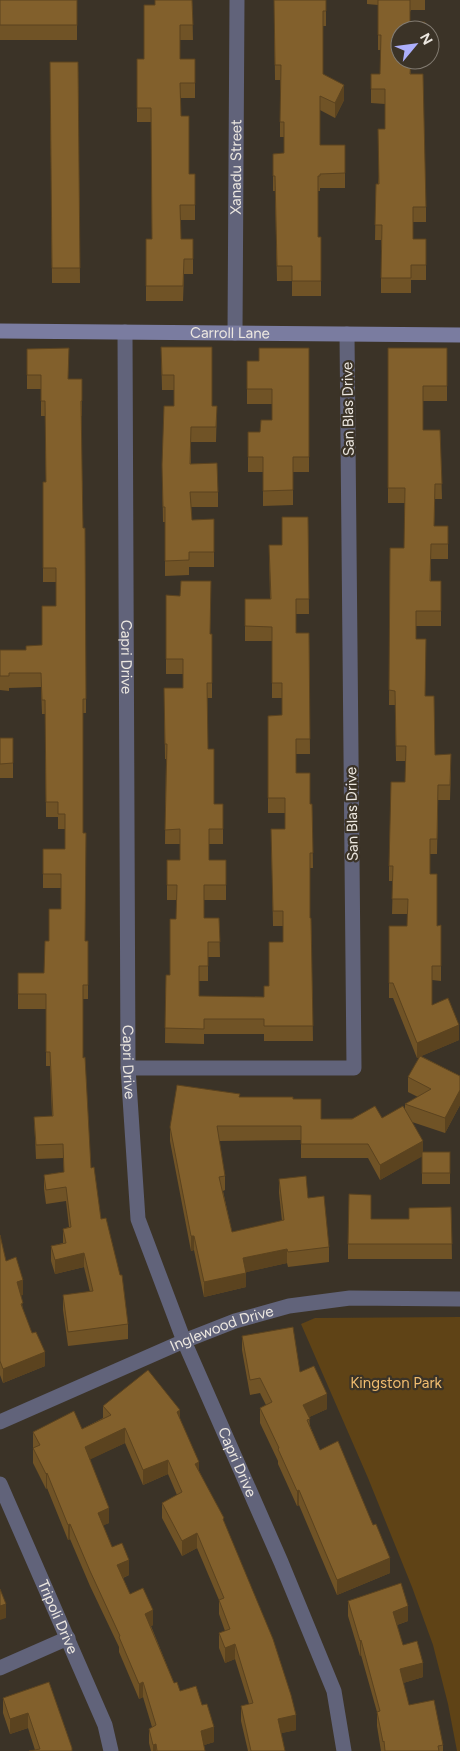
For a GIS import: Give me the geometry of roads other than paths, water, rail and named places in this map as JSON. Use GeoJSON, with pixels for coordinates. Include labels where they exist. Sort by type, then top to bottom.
{"type":"FeatureCollection","features":[{"type":"Feature","properties":{"kind":"street","name":"Xanadu Street"},"geometry":{"type":"LineString","coordinates":[[235,333],[237,0]]}},
{"type":"Feature","properties":{"kind":"street","name":"Carroll Lane"},"geometry":{"type":"LineString","coordinates":[[0,331],[460,335]]}},
{"type":"Feature","properties":{"kind":"street","name":"Capri Drive"},"geometry":{"type":"LineString","coordinates":[[125,332],[128,1068],[138,1219],[184,1342],[334,1691],[344,1751]]}},
{"type":"Feature","properties":{"kind":"street","name":"San Blas Drive"},"geometry":{"type":"LineString","coordinates":[[128,1068],[354,1068],[347,334]]}},
{"type":"Feature","properties":{"kind":"street","name":"Inglewood Drive"},"geometry":{"type":"LineString","coordinates":[[0,1422],[184,1342],[235,1322],[289,1306],[350,1298],[460,1299]]}},
{"type":"Feature","properties":{"kind":"street","name":"Tripoli Drive"},"geometry":{"type":"LineString","coordinates":[[0,1484],[105,1725],[112,1751]]}},
{"type":"Feature","properties":{"kind":"street"},"geometry":{"type":"LineString","coordinates":[[0,1668],[68,1638]]}},
{"type":"Feature","properties":{"kind":"park label","name":"Kingston Park"},"geometry":{"type":"Point","coordinates":[396,1383]}}]}
